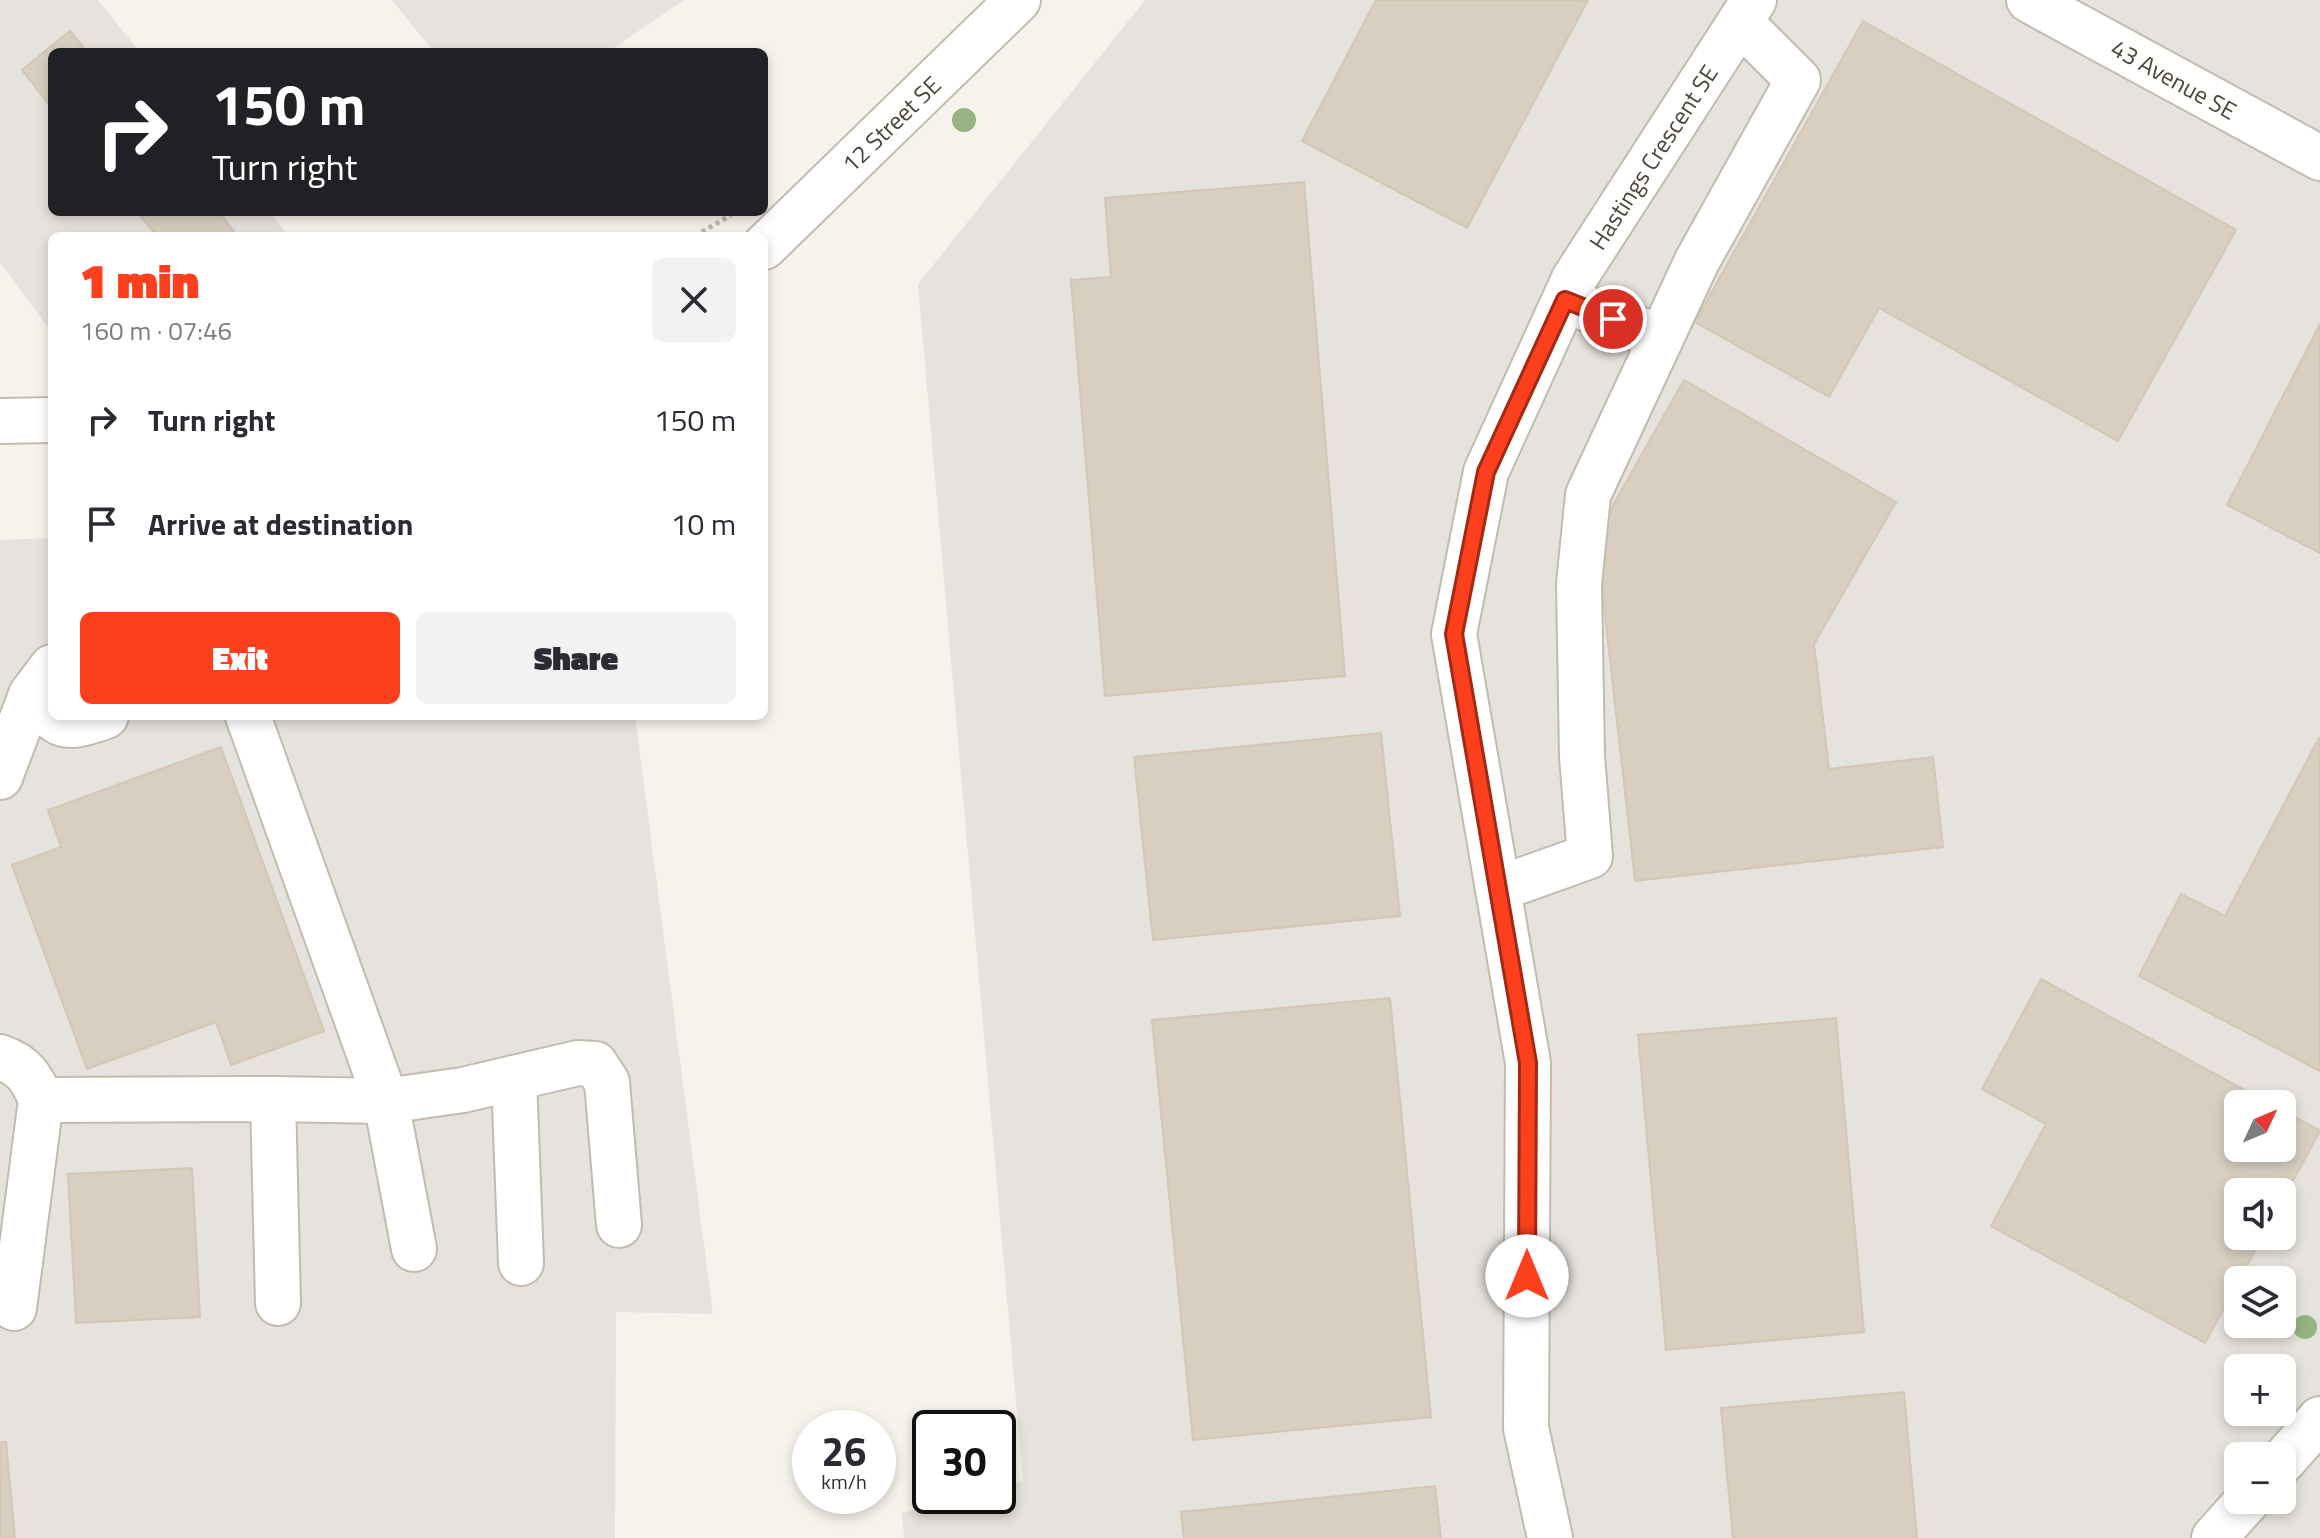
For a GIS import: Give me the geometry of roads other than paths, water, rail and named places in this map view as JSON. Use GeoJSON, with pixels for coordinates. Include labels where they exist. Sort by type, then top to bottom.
{"type":"FeatureCollection","features":[{"type":"Feature","properties":{"kind":"street","name":"12 Street SE"},"geometry":{"type":"LineString","coordinates":[[768,243],[1018,0]]}},
{"type":"Feature","properties":{"kind":"street","name":"43 Avenue SE"},"geometry":{"type":"LineString","coordinates":[[2029,0],[2320,158]]}},
{"type":"Feature","properties":{"kind":"street","name":"Hastings Crescent SE"},"geometry":{"type":"LineString","coordinates":[[1550,1538],[1526,1428],[1528,1063],[1454,634],[1486,472],[1574,279],[1747,11]]}},
{"type":"Feature","properties":{"kind":"street"},"geometry":{"type":"LineString","coordinates":[[1498,889],[1590,856],[1582,756],[1579,584],[1588,495],[1697,261],[1798,80],[1747,11]]}},
{"type":"Feature","properties":{"kind":"street"},"geometry":{"type":"LineString","coordinates":[[1565,300],[1661,338]]}},
{"type":"Feature","properties":{"kind":"street"},"geometry":{"type":"LineString","coordinates":[[0,421],[48,420]]}},
{"type":"Feature","properties":{"kind":"street"},"geometry":{"type":"LineString","coordinates":[[41,681],[48,701]]}},
{"type":"Feature","properties":{"kind":"street"},"geometry":{"type":"LineString","coordinates":[[0,777],[41,681]]}},
{"type":"Feature","properties":{"kind":"street"},"geometry":{"type":"LineString","coordinates":[[55,720],[64,725],[81,725],[95,720]]}},
{"type":"Feature","properties":{"kind":"street"},"geometry":{"type":"LineString","coordinates":[[249,720],[386,1101],[414,1249]]}},
{"type":"Feature","properties":{"kind":"street"},"geometry":{"type":"LineString","coordinates":[[0,1057],[13,1061],[32,1077],[41,1100],[14,1308]]}},
{"type":"Feature","properties":{"kind":"street"},"geometry":{"type":"LineString","coordinates":[[41,1100],[386,1101],[463,1090],[578,1063],[595,1064],[607,1082],[619,1225]]}},
{"type":"Feature","properties":{"kind":"street"},"geometry":{"type":"LineString","coordinates":[[514,1078],[521,1263]]}},
{"type":"Feature","properties":{"kind":"street"},"geometry":{"type":"LineString","coordinates":[[273,1099],[278,1303]]}},
{"type":"Feature","properties":{"kind":"street"},"geometry":{"type":"LineString","coordinates":[[2296,1446],[2320,1419]]}},
{"type":"Feature","properties":{"kind":"street"},"geometry":{"type":"LineString","coordinates":[[2214,1538],[2235,1514]]}}]}
